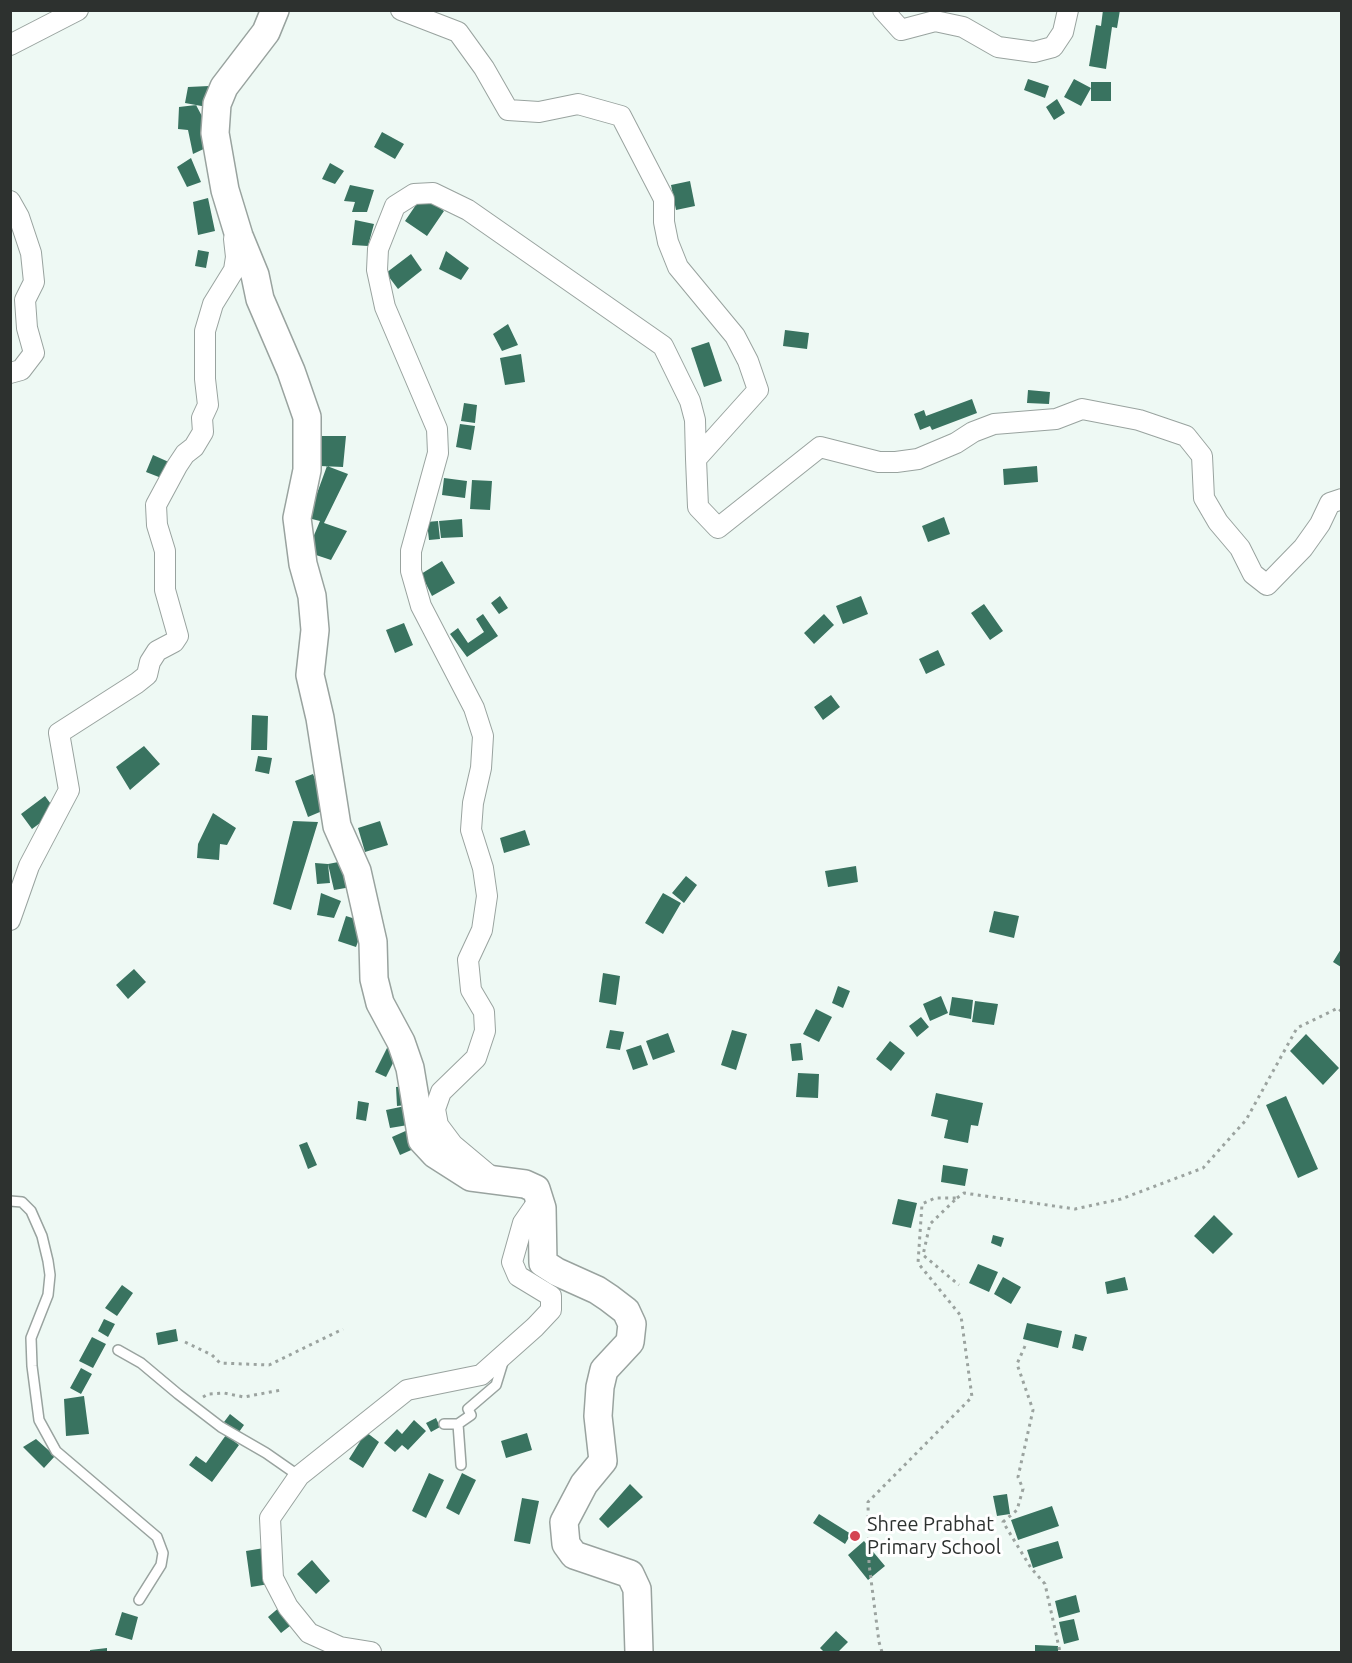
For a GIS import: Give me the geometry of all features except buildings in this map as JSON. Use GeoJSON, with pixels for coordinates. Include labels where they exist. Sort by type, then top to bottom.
{"type":"FeatureCollection","features":[{"type":"Feature","properties":{"kind":"main road"},"geometry":{"type":"LineString","coordinates":[[275,10],[266,32],[224,87],[217,104],[215,133],[225,190],[239,236],[255,275],[260,299],[291,371],[306,417],[307,470],[297,518],[303,564],[312,596],[314,619],[313,660],[310,675],[320,718],[337,826],[357,870],[373,942],[374,980],[380,1004],[401,1042],[410,1068],[422,1140],[435,1154],[471,1177],[525,1184],[536,1189],[542,1208],[544,1229],[543,1263],[609,1298],[626,1311],[632,1324],[630,1342],[604,1370],[600,1388],[598,1416],[603,1461],[584,1484],[564,1522],[566,1544],[574,1555],[630,1574],[637,1589],[639,1653]]}},
{"type":"Feature","properties":{"kind":"street"},"geometry":{"type":"LineString","coordinates":[[10,45],[78,10]]}},
{"type":"Feature","properties":{"kind":"street"},"geometry":{"type":"LineString","coordinates":[[401,10],[458,32],[484,68],[508,110],[539,112],[578,104],[621,116],[664,198],[664,222],[668,242],[678,267],[735,336],[748,361],[758,390],[696,459]]}},
{"type":"Feature","properties":{"kind":"street"},"geometry":{"type":"LineString","coordinates":[[883,10],[901,30],[935,21],[963,27],[998,47],[1034,52],[1053,47],[1064,32],[1068,10]]}},
{"type":"Feature","properties":{"kind":"street"},"geometry":{"type":"LineString","coordinates":[[496,1180],[453,1145],[438,1125],[435,1109],[441,1092],[476,1058],[485,1031],[484,1012],[471,990],[468,960],[482,930],[487,896],[483,868],[471,830],[473,803],[482,768],[483,736],[474,708],[421,606],[411,572],[411,551],[438,453],[436,429],[385,307],[377,270],[378,249],[395,206],[414,194],[433,193],[468,210],[663,346],[690,401],[695,420],[698,507],[718,528],[820,447],[879,462],[918,459],[994,424],[1056,419],[1082,409],[1139,420],[1186,436],[1202,456],[1204,498],[1218,522],[1240,548],[1253,574],[1267,585],[1303,548],[1320,524],[1330,503],[1341,499]]}},
{"type":"Feature","properties":{"kind":"street"},"geometry":{"type":"LineString","coordinates":[[10,201],[19,217],[31,253],[34,282],[25,300],[27,328],[34,352],[21,370],[10,374]]}},
{"type":"Feature","properties":{"kind":"street"},"geometry":{"type":"LineString","coordinates":[[10,920],[29,866],[69,790],[59,734],[147,675],[150,662],[157,651],[174,642],[178,636],[165,590],[165,551],[157,525],[156,505],[177,466],[185,454],[194,447],[203,432],[202,418],[208,405],[205,379],[205,331],[213,304],[234,270],[236,257],[233,239],[239,236]]}},
{"type":"Feature","properties":{"kind":"street"},"geometry":{"type":"LineString","coordinates":[[371,1653],[340,1647],[309,1633],[288,1606],[273,1578],[270,1518],[299,1476],[407,1390],[481,1375],[551,1310],[550,1296],[518,1276],[512,1263],[523,1223],[539,1200]]}},
{"type":"Feature","properties":{"kind":"lane"},"geometry":{"type":"LineString","coordinates":[[10,1201],[22,1202],[31,1211],[42,1236],[50,1275],[48,1295],[31,1338],[39,1420],[56,1451],[157,1537],[163,1553],[160,1565],[139,1600]]}},
{"type":"Feature","properties":{"kind":"lane"},"geometry":{"type":"LineString","coordinates":[[118,1350],[141,1363],[221,1427],[266,1453],[299,1476]]}},
{"type":"Feature","properties":{"kind":"lane"},"geometry":{"type":"LineString","coordinates":[[444,1424],[458,1424],[471,1416],[468,1409],[496,1385],[506,1354]]}},
{"type":"Feature","properties":{"kind":"lane"},"geometry":{"type":"LineString","coordinates":[[458,1424],[461,1465]]}},
{"type":"Feature","properties":{"kind":"path"},"geometry":{"type":"LineString","coordinates":[[959,1285],[923,1255],[930,1224],[957,1198],[964,1193],[1075,1209],[1121,1199],[1203,1168],[1246,1120],[1297,1028],[1338,1008],[1341,1012]]}},
{"type":"Feature","properties":{"kind":"path"},"geometry":{"type":"LineString","coordinates":[[882,1653],[869,1564],[868,1502],[972,1397],[961,1316],[918,1263],[922,1204],[935,1198],[957,1198]]}},
{"type":"Feature","properties":{"kind":"path"},"geometry":{"type":"LineString","coordinates":[[185,1342],[212,1355],[220,1363],[269,1365],[343,1329]]}},
{"type":"Feature","properties":{"kind":"path"},"geometry":{"type":"LineString","coordinates":[[1025,1346],[1017,1364],[1033,1410],[1018,1477],[1023,1489],[1017,1510],[1003,1522],[1031,1568],[1045,1584],[1060,1653]]}},
{"type":"Feature","properties":{"kind":"path"},"geometry":{"type":"LineString","coordinates":[[191,1404],[208,1394],[225,1393],[244,1397],[281,1389]]}},
{"type":"Feature","properties":{"kind":"place","name":"Shree Prabhat Primary School"},"geometry":{"type":"Point","coordinates":[855,1536]}}]}
